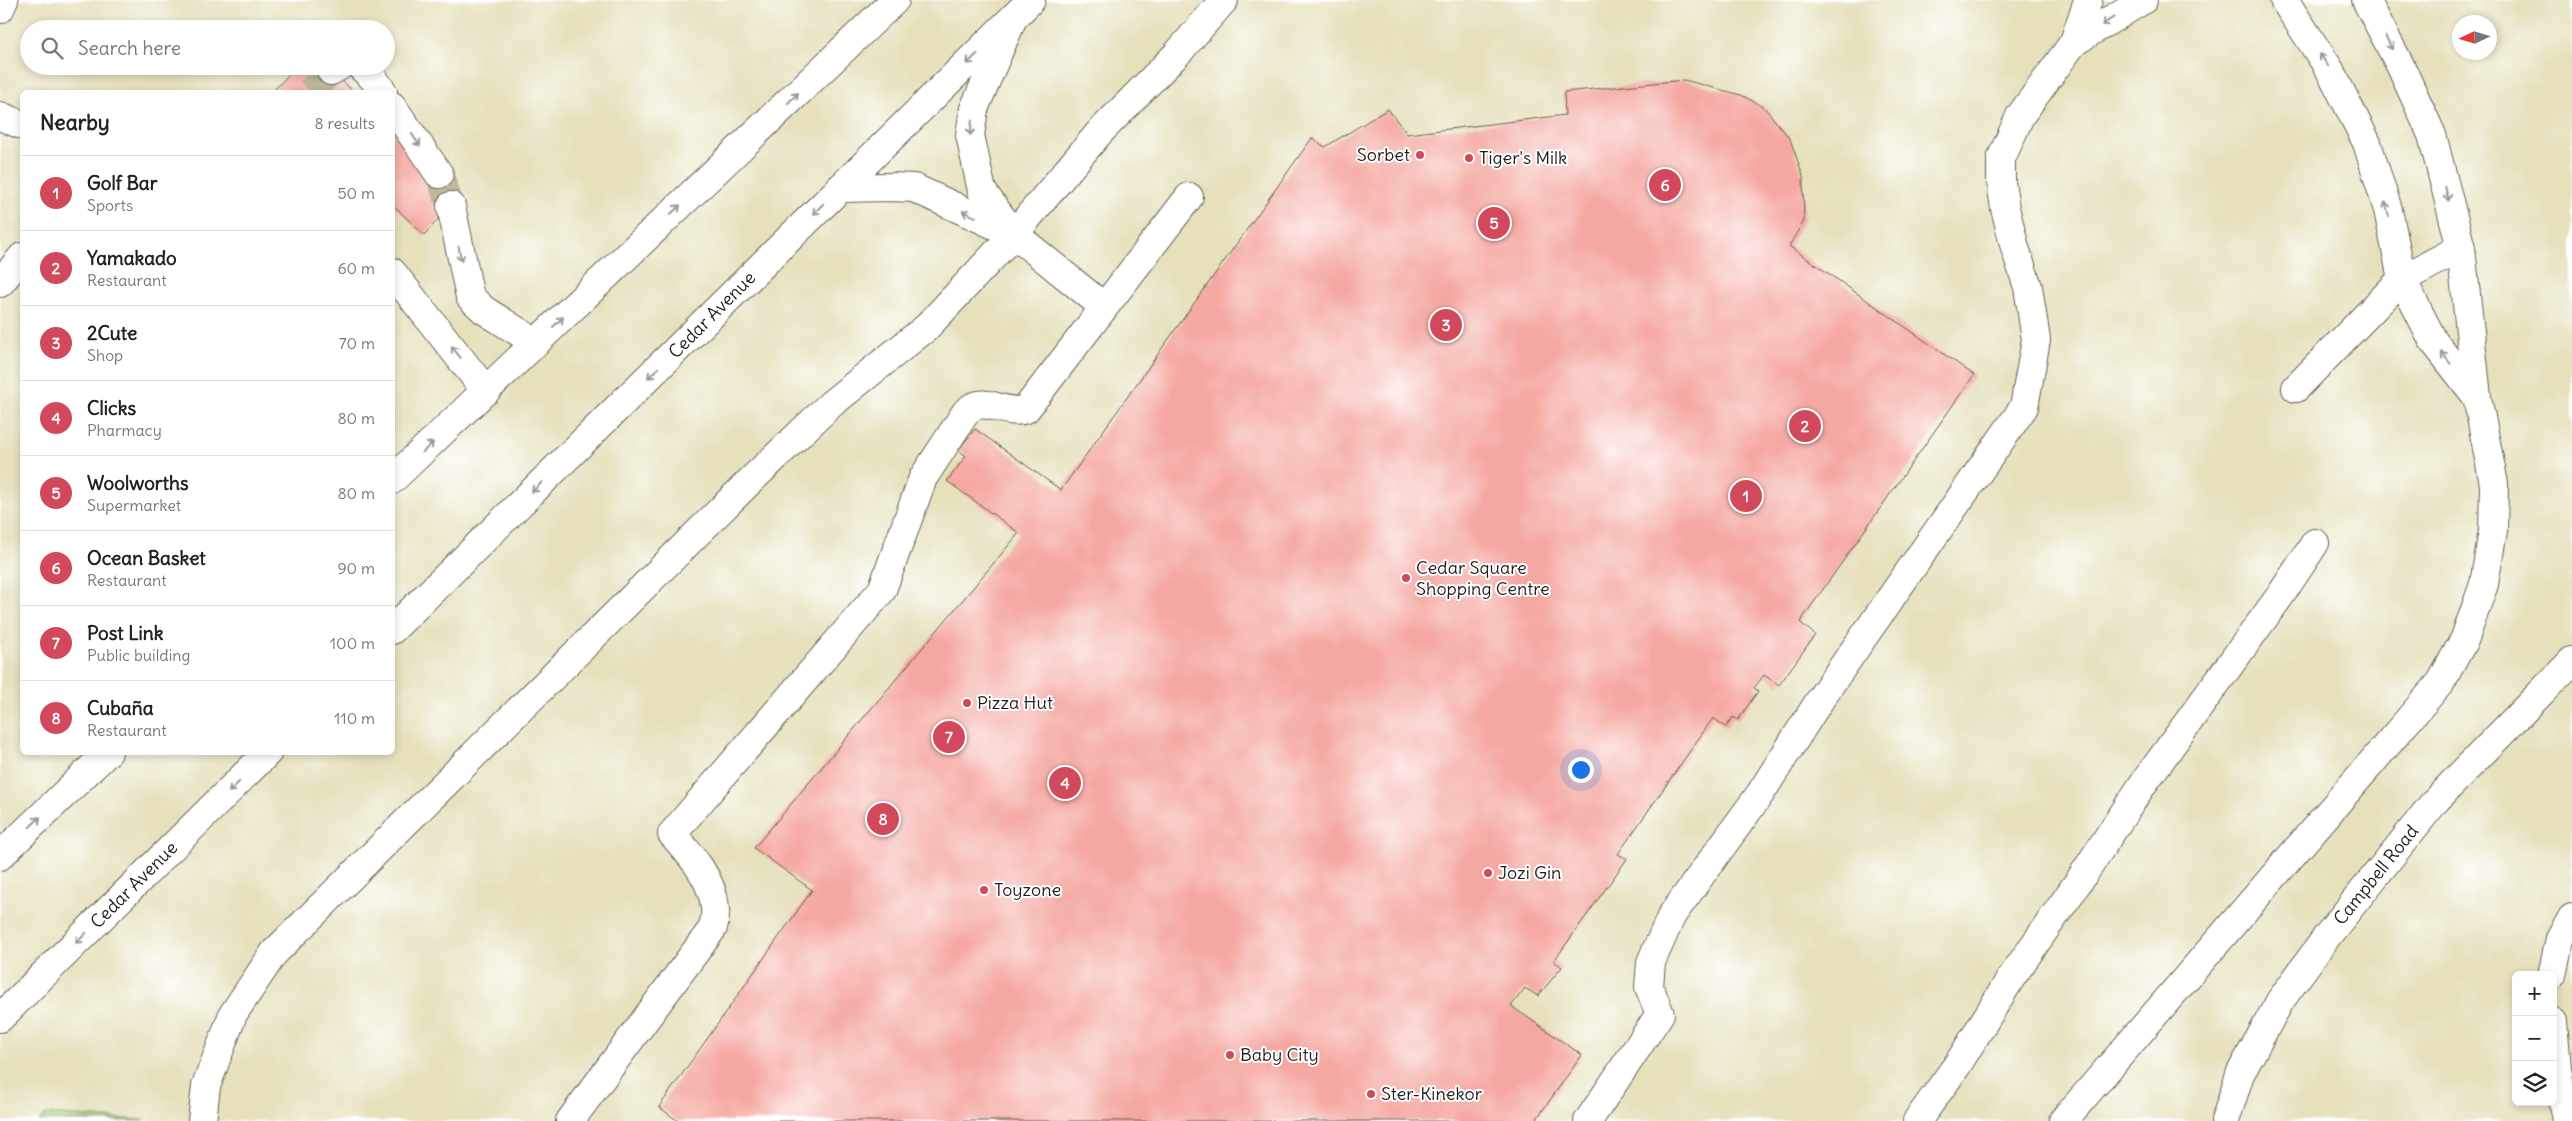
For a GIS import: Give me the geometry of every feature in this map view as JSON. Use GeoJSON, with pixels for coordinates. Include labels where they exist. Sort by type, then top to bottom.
{"type":"FeatureCollection","features":[{"type":"Feature","properties":{"kind":"main road"},"geometry":{"type":"LineString","coordinates":[[0,9],[4,0]]}},
{"type":"Feature","properties":{"kind":"main road"},"geometry":{"type":"LineString","coordinates":[[395,477],[895,0]]}},
{"type":"Feature","properties":{"kind":"main road"},"geometry":{"type":"LineString","coordinates":[[202,1121],[206,1086],[233,1014],[274,953],[753,478],[831,404],[926,328],[1014,234],[1099,134],[1177,54],[1224,0]]}},
{"type":"Feature","properties":{"kind":"main road"},"geometry":{"type":"LineString","coordinates":[[1588,1121],[1660,1014],[1649,987],[1651,962],[1672,915],[1760,794],[1825,692],[2024,407],[2036,340],[2028,287],[2004,208],[2000,182],[2001,159],[2020,116],[2074,42],[2088,0]]}},
{"type":"Feature","properties":{"kind":"main road"},"geometry":{"type":"LineString","coordinates":[[2074,42],[2143,0]]}},
{"type":"Feature","properties":{"kind":"main road"},"geometry":{"type":"LineString","coordinates":[[2284,0],[2330,70],[2367,143],[2388,210],[2402,279],[2434,342],[2477,397]]}},
{"type":"Feature","properties":{"kind":"main road"},"geometry":{"type":"LineString","coordinates":[[2063,1121],[2441,682],[2465,638],[2484,584],[2493,531],[2494,484],[2477,397],[2461,248],[2432,135],[2401,67],[2366,0]]}},
{"type":"Feature","properties":{"kind":"main road"},"geometry":{"type":"LineString","coordinates":[[1022,9],[974,109],[970,135],[982,191],[1014,234],[1104,307]]}},
{"type":"Feature","properties":{"kind":"main road","name":"Cedar Avenue"},"geometry":{"type":"LineString","coordinates":[[395,627],[1022,9]]}},
{"type":"Feature","properties":{"kind":"main road"},"geometry":{"type":"LineString","coordinates":[[370,75],[382,90]]}},
{"type":"Feature","properties":{"kind":"main road"},"geometry":{"type":"LineString","coordinates":[[395,110],[439,174]]}},
{"type":"Feature","properties":{"kind":"main road"},"geometry":{"type":"LineString","coordinates":[[0,116],[20,124]]}},
{"type":"Feature","properties":{"kind":"main road"},"geometry":{"type":"LineString","coordinates":[[840,188],[914,188],[1014,234]]}},
{"type":"Feature","properties":{"kind":"main road"},"geometry":{"type":"LineString","coordinates":[[570,1121],[713,928],[715,908],[710,888],[694,860],[672,834],[882,590],[923,478],[966,412],[973,404],[981,403],[1017,413],[1026,409],[1189,198]]}},
{"type":"Feature","properties":{"kind":"main road"},"geometry":{"type":"LineString","coordinates":[[451,206],[470,297],[484,310],[536,343]]}},
{"type":"Feature","properties":{"kind":"main road"},"geometry":{"type":"LineString","coordinates":[[2296,388],[2402,279],[2461,248]]}},
{"type":"Feature","properties":{"kind":"main road"},"geometry":{"type":"LineString","coordinates":[[0,283],[20,259]]}},
{"type":"Feature","properties":{"kind":"main road"},"geometry":{"type":"LineString","coordinates":[[395,276],[486,390]]}},
{"type":"Feature","properties":{"kind":"main road"},"geometry":{"type":"LineString","coordinates":[[1918,1121],[2143,784],[2280,596],[2315,543]]}},
{"type":"Feature","properties":{"kind":"main road","name":"Campbell Road"},"geometry":{"type":"LineString","coordinates":[[2225,1121],[2240,1074],[2280,1001],[2328,935],[2436,800],[2572,661]]}},
{"type":"Feature","properties":{"kind":"main road"},"geometry":{"type":"LineString","coordinates":[[0,856],[105,755]]}},
{"type":"Feature","properties":{"kind":"main road","name":"Cedar Avenue"},"geometry":{"type":"LineString","coordinates":[[0,1018],[265,755]]}},
{"type":"Feature","properties":{"kind":"main road"},"geometry":{"type":"LineString","coordinates":[[2553,971],[2560,939],[2572,918]]}},
{"type":"Feature","properties":{"kind":"main road"},"geometry":{"type":"LineString","coordinates":[[2556,1061],[2566,1121]]}},
{"type":"Feature","properties":{"kind":"green space"},"geometry":{"type":"Polygon","coordinates":[[[46,1114],[144,1120],[144,1121],[39,1121],[46,1114]]]}},
{"type":"Feature","properties":{"kind":"building"},"geometry":{"type":"Polygon","coordinates":[[[288,75],[336,75],[352,90],[274,90],[288,75]]]}},
{"type":"Feature","properties":{"kind":"building","name":"Cedar Square Shopping Centre"},"geometry":{"type":"Polygon","coordinates":[[[1684,80],[1741,95],[1764,107],[1790,139],[1803,176],[1804,221],[1789,246],[1974,375],[1800,622],[1815,635],[1779,685],[1764,675],[1754,688],[1758,691],[1738,720],[1733,717],[1726,727],[1713,718],[1618,854],[1627,859],[1554,961],[1562,967],[1538,996],[1525,988],[1511,1006],[1582,1055],[1535,1121],[678,1121],[659,1107],[812,890],[754,848],[1019,533],[947,481],[966,456],[958,450],[975,429],[1061,490],[1312,138],[1325,147],[1388,109],[1407,134],[1565,115],[1564,92],[1684,80]]]}},
{"type":"Feature","properties":{"kind":"building"},"geometry":{"type":"Polygon","coordinates":[[[395,133],[460,195],[424,235],[395,207],[395,133]]]}},
{"type":"Feature","properties":{"kind":"tunnel"},"geometry":{"type":"LineString","coordinates":[[312,90],[327,75]]}},
{"type":"Feature","properties":{"kind":"tunnel"},"geometry":{"type":"LineString","coordinates":[[439,174],[451,206]]}},
{"type":"Feature","properties":{"kind":"place","name":"Sorbet"},"geometry":{"type":"Point","coordinates":[1420,155]}},
{"type":"Feature","properties":{"kind":"place","name":"Tiger's Milk"},"geometry":{"type":"Point","coordinates":[1469,158]}},
{"type":"Feature","properties":{"kind":"place","name":"Ocean Basket"},"geometry":{"type":"Point","coordinates":[1665,185]}},
{"type":"Feature","properties":{"kind":"place","name":"Woolworths"},"geometry":{"type":"Point","coordinates":[1494,223]}},
{"type":"Feature","properties":{"kind":"place","name":"2Cute"},"geometry":{"type":"Point","coordinates":[1446,325]}},
{"type":"Feature","properties":{"kind":"place","name":"Yamakado"},"geometry":{"type":"Point","coordinates":[1805,426]}},
{"type":"Feature","properties":{"kind":"place","name":"Golf Bar"},"geometry":{"type":"Point","coordinates":[1746,496]}},
{"type":"Feature","properties":{"kind":"place","name":"Cedar Square Shopping Centre"},"geometry":{"type":"Point","coordinates":[1406,578]}},
{"type":"Feature","properties":{"kind":"place","name":"Pizza Hut"},"geometry":{"type":"Point","coordinates":[967,703]}},
{"type":"Feature","properties":{"kind":"place","name":"Post Link"},"geometry":{"type":"Point","coordinates":[949,737]}},
{"type":"Feature","properties":{"kind":"place","name":"Clicks"},"geometry":{"type":"Point","coordinates":[1065,783]}},
{"type":"Feature","properties":{"kind":"place","name":"Cubaña"},"geometry":{"type":"Point","coordinates":[883,819]}},
{"type":"Feature","properties":{"kind":"place","name":"Jozi Gin"},"geometry":{"type":"Point","coordinates":[1488,873]}},
{"type":"Feature","properties":{"kind":"place","name":"Toyzone"},"geometry":{"type":"Point","coordinates":[984,890]}},
{"type":"Feature","properties":{"kind":"place","name":"Baby City"},"geometry":{"type":"Point","coordinates":[1230,1055]}},
{"type":"Feature","properties":{"kind":"place","name":"Ster-Kinekor"},"geometry":{"type":"Point","coordinates":[1371,1094]}}]}
